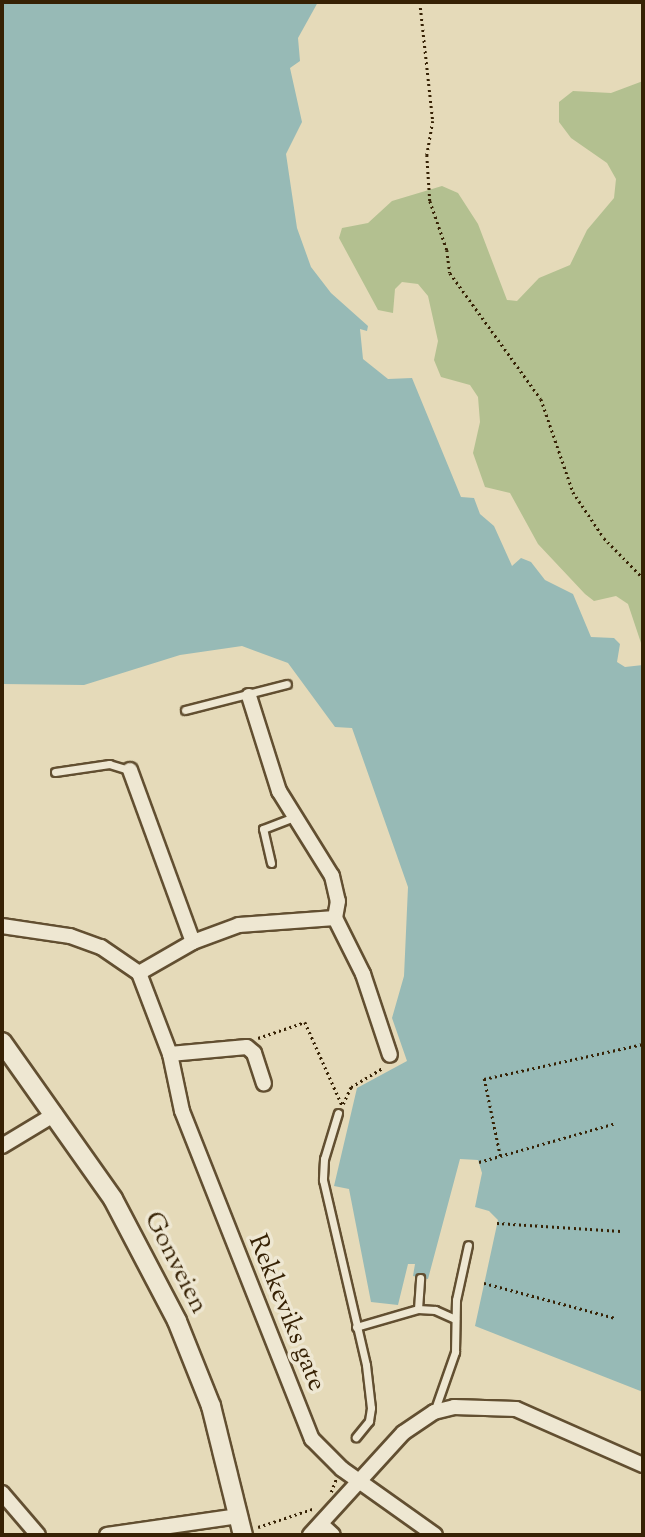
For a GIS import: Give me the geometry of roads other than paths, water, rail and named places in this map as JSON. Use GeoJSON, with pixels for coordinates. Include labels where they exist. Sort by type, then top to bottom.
{"type":"FeatureCollection","features":[{"type":"Feature","properties":{"kind":"street"},"geometry":{"type":"LineString","coordinates":[[249,696],[279,791],[332,876],[338,901],[335,918],[363,974],[390,1055]]}},
{"type":"Feature","properties":{"kind":"street"},"geometry":{"type":"LineString","coordinates":[[130,770],[193,942]]}},
{"type":"Feature","properties":{"kind":"street"},"geometry":{"type":"LineString","coordinates":[[2,926],[70,936],[101,947],[139,973],[193,942],[239,925],[335,918]]}},
{"type":"Feature","properties":{"kind":"street","name":"Rekkeviks gate"},"geometry":{"type":"LineString","coordinates":[[139,973],[170,1054],[182,1111],[305,1426],[329,1459],[435,1535]]}},
{"type":"Feature","properties":{"kind":"street","name":"Gonveien"},"geometry":{"type":"LineString","coordinates":[[2,1042],[113,1199],[177,1321],[211,1406],[238,1528]]}},
{"type":"Feature","properties":{"kind":"street"},"geometry":{"type":"LineString","coordinates":[[170,1054],[247,1047],[254,1053],[264,1083]]}},
{"type":"Feature","properties":{"kind":"street"},"geometry":{"type":"LineString","coordinates":[[2,1146],[55,1114]]}},
{"type":"Feature","properties":{"kind":"street"},"geometry":{"type":"LineString","coordinates":[[310,1535],[403,1433],[434,1412],[481,1405],[516,1409],[643,1465]]}},
{"type":"Feature","properties":{"kind":"street"},"geometry":{"type":"LineString","coordinates":[[2,1493],[38,1535]]}},
{"type":"Feature","properties":{"kind":"street"},"geometry":{"type":"LineString","coordinates":[[321,1524],[333,1535]]}},
{"type":"Feature","properties":{"kind":"street"},"geometry":{"type":"LineString","coordinates":[[107,1535],[238,1528]]}},
{"type":"Feature","properties":{"kind":"lane"},"geometry":{"type":"LineString","coordinates":[[185,710],[249,696],[287,684]]}},
{"type":"Feature","properties":{"kind":"lane"},"geometry":{"type":"LineString","coordinates":[[55,772],[109,764],[130,770]]}},
{"type":"Feature","properties":{"kind":"lane"},"geometry":{"type":"LineString","coordinates":[[271,863],[263,829],[295,817]]}},
{"type":"Feature","properties":{"kind":"lane"},"geometry":{"type":"LineString","coordinates":[[340,1109],[323,1180],[371,1408],[369,1421],[356,1437]]}},
{"type":"Feature","properties":{"kind":"lane"},"geometry":{"type":"LineString","coordinates":[[434,1412],[455,1352],[455,1319],[468,1245]]}},
{"type":"Feature","properties":{"kind":"lane"},"geometry":{"type":"LineString","coordinates":[[418,1309],[420,1278]]}},
{"type":"Feature","properties":{"kind":"lane"},"geometry":{"type":"LineString","coordinates":[[356,1327],[418,1309],[435,1310],[455,1319]]}},
{"type":"Feature","properties":{"kind":"water"},"geometry":{"type":"Polygon","coordinates":[[[2,2],[318,2],[298,38],[300,61],[290,68],[302,122],[286,154],[297,228],[311,267],[331,293],[368,326],[367,331],[360,329],[363,359],[388,379],[412,378],[461,497],[474,498],[480,514],[494,526],[512,566],[521,558],[531,562],[545,580],[573,594],[591,637],[614,638],[620,644],[617,662],[625,667],[643,665],[643,1392],[475,1326],[498,1220],[489,1211],[475,1207],[482,1173],[478,1160],[460,1159],[428,1279],[413,1276],[415,1264],[408,1264],[398,1305],[371,1302],[349,1189],[334,1186],[357,1088],[407,1061],[392,1018],[404,976],[408,887],[352,728],[335,727],[288,663],[242,646],[180,655],[84,685],[2,684],[2,2]]]}}]}
